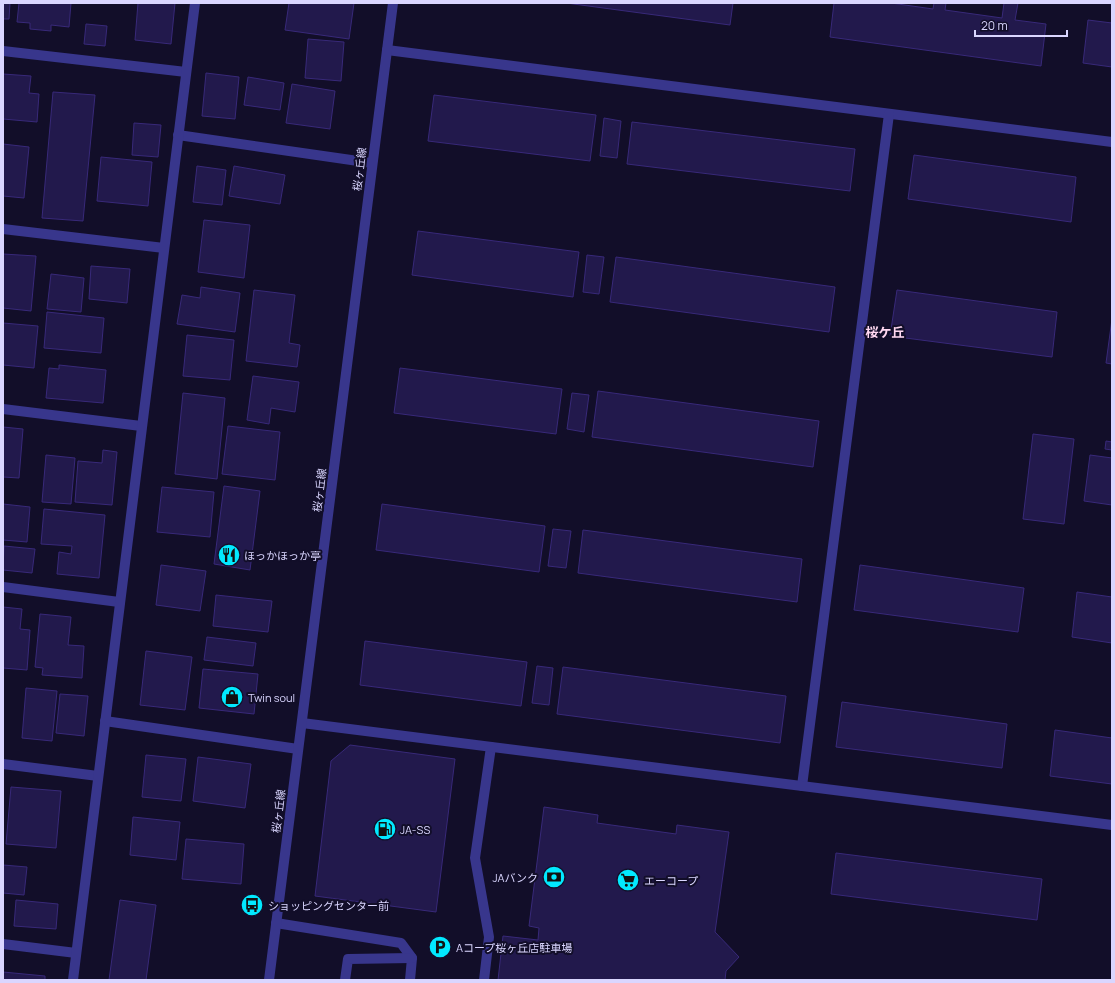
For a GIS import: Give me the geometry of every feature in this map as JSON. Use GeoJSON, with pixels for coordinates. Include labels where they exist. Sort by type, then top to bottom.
{"type":"FeatureCollection","features":[{"type":"Feature","properties":{"kind":"street"},"geometry":{"type":"LineString","coordinates":[[73,980],[195,3]]}},
{"type":"Feature","properties":{"kind":"street","name":"桜ヶ丘線"},"geometry":{"type":"LineString","coordinates":[[269,980],[393,3]]}},
{"type":"Feature","properties":{"kind":"street"},"geometry":{"type":"LineString","coordinates":[[387,50],[1112,142]]}},
{"type":"Feature","properties":{"kind":"street"},"geometry":{"type":"LineString","coordinates":[[3,51],[186,72]]}},
{"type":"Feature","properties":{"kind":"street"},"geometry":{"type":"LineString","coordinates":[[802,786],[889,114]]}},
{"type":"Feature","properties":{"kind":"street"},"geometry":{"type":"LineString","coordinates":[[178,135],[372,163]]}},
{"type":"Feature","properties":{"kind":"street"},"geometry":{"type":"LineString","coordinates":[[3,229],[164,248]]}},
{"type":"Feature","properties":{"kind":"street"},"geometry":{"type":"LineString","coordinates":[[3,409],[142,426]]}},
{"type":"Feature","properties":{"kind":"street"},"geometry":{"type":"LineString","coordinates":[[3,588],[119,602]]}},
{"type":"Feature","properties":{"kind":"street"},"geometry":{"type":"LineString","coordinates":[[105,721],[298,749]]}},
{"type":"Feature","properties":{"kind":"street"},"geometry":{"type":"LineString","coordinates":[[302,723],[1112,825]]}},
{"type":"Feature","properties":{"kind":"street"},"geometry":{"type":"LineString","coordinates":[[484,980],[490,936],[475,858],[491,747]]}},
{"type":"Feature","properties":{"kind":"street"},"geometry":{"type":"LineString","coordinates":[[3,764],[98,776]]}},
{"type":"Feature","properties":{"kind":"street"},"geometry":{"type":"LineString","coordinates":[[276,923],[401,943],[412,958],[410,980]]}},
{"type":"Feature","properties":{"kind":"street"},"geometry":{"type":"LineString","coordinates":[[3,944],[76,953]]}},
{"type":"Feature","properties":{"kind":"street"},"geometry":{"type":"LineString","coordinates":[[345,980],[348,959],[412,958]]}},
{"type":"Feature","properties":{"kind":"building"},"geometry":{"type":"Polygon","coordinates":[[[3,3],[10,3],[9,19],[3,19],[3,3]]]}},
{"type":"Feature","properties":{"kind":"building"},"geometry":{"type":"Polygon","coordinates":[[[19,3],[71,3],[69,27],[51,25],[51,31],[30,29],[30,23],[17,22],[19,3]]]}},
{"type":"Feature","properties":{"kind":"building"},"geometry":{"type":"Polygon","coordinates":[[[138,3],[175,3],[171,44],[135,40],[138,3]]]}},
{"type":"Feature","properties":{"kind":"building"},"geometry":{"type":"Polygon","coordinates":[[[289,3],[354,3],[349,39],[285,30],[289,3]]]}},
{"type":"Feature","properties":{"kind":"building"},"geometry":{"type":"Polygon","coordinates":[[[566,3],[733,3],[730,25],[566,3]]]}},
{"type":"Feature","properties":{"kind":"building"},"geometry":{"type":"Polygon","coordinates":[[[834,3],[891,3],[933,9],[934,3],[946,3],[945,10],[1002,18],[1004,3],[1018,3],[1015,20],[1046,24],[1041,66],[830,37],[834,3]]]}},
{"type":"Feature","properties":{"kind":"building"},"geometry":{"type":"Polygon","coordinates":[[[1088,20],[1112,23],[1112,67],[1083,63],[1088,20]]]}},
{"type":"Feature","properties":{"kind":"building"},"geometry":{"type":"Polygon","coordinates":[[[86,24],[107,26],[105,46],[84,44],[86,24]]]}},
{"type":"Feature","properties":{"kind":"building"},"geometry":{"type":"Polygon","coordinates":[[[308,39],[344,42],[341,81],[305,78],[308,39]]]}},
{"type":"Feature","properties":{"kind":"building"},"geometry":{"type":"Polygon","coordinates":[[[206,73],[239,77],[235,119],[202,116],[206,73]]]}},
{"type":"Feature","properties":{"kind":"building"},"geometry":{"type":"Polygon","coordinates":[[[3,74],[31,76],[29,93],[39,94],[37,122],[3,119],[3,74]]]}},
{"type":"Feature","properties":{"kind":"building"},"geometry":{"type":"Polygon","coordinates":[[[248,77],[284,83],[280,110],[244,105],[248,77]]]}},
{"type":"Feature","properties":{"kind":"building"},"geometry":{"type":"Polygon","coordinates":[[[292,84],[335,91],[330,129],[286,123],[292,84]]]}},
{"type":"Feature","properties":{"kind":"building"},"geometry":{"type":"Polygon","coordinates":[[[53,92],[95,95],[83,221],[42,218],[53,92]]]}},
{"type":"Feature","properties":{"kind":"building"},"geometry":{"type":"Polygon","coordinates":[[[434,95],[596,115],[590,161],[428,141],[434,95]]]}},
{"type":"Feature","properties":{"kind":"building"},"geometry":{"type":"Polygon","coordinates":[[[604,118],[621,121],[617,158],[600,156],[604,118]]]}},
{"type":"Feature","properties":{"kind":"building"},"geometry":{"type":"Polygon","coordinates":[[[632,122],[855,149],[850,191],[627,164],[632,122]]]}},
{"type":"Feature","properties":{"kind":"building"},"geometry":{"type":"Polygon","coordinates":[[[134,123],[161,125],[158,157],[132,155],[134,123]]]}},
{"type":"Feature","properties":{"kind":"building"},"geometry":{"type":"Polygon","coordinates":[[[3,144],[29,147],[24,198],[3,196],[3,144]]]}},
{"type":"Feature","properties":{"kind":"building"},"geometry":{"type":"Polygon","coordinates":[[[914,155],[1076,177],[1071,222],[908,199],[914,155]]]}},
{"type":"Feature","properties":{"kind":"building"},"geometry":{"type":"Polygon","coordinates":[[[101,157],[152,162],[148,206],[97,201],[101,157]]]}},
{"type":"Feature","properties":{"kind":"building"},"geometry":{"type":"Polygon","coordinates":[[[197,166],[226,170],[222,205],[193,202],[197,166]]]}},
{"type":"Feature","properties":{"kind":"building"},"geometry":{"type":"Polygon","coordinates":[[[234,166],[285,175],[280,204],[229,196],[234,166]]]}},
{"type":"Feature","properties":{"kind":"building"},"geometry":{"type":"Polygon","coordinates":[[[204,220],[250,225],[244,278],[198,272],[204,220]]]}},
{"type":"Feature","properties":{"kind":"building"},"geometry":{"type":"Polygon","coordinates":[[[418,231],[579,252],[573,297],[412,275],[418,231]]]}},
{"type":"Feature","properties":{"kind":"building"},"geometry":{"type":"Polygon","coordinates":[[[3,254],[36,256],[31,311],[3,308],[3,254]]]}},
{"type":"Feature","properties":{"kind":"building"},"geometry":{"type":"Polygon","coordinates":[[[587,255],[604,257],[599,294],[583,292],[587,255]]]}},
{"type":"Feature","properties":{"kind":"building"},"geometry":{"type":"Polygon","coordinates":[[[616,257],[835,287],[829,332],[610,302],[616,257]]]}},
{"type":"Feature","properties":{"kind":"building"},"geometry":{"type":"Polygon","coordinates":[[[91,266],[130,269],[127,303],[89,299],[91,266]]]}},
{"type":"Feature","properties":{"kind":"building"},"geometry":{"type":"Polygon","coordinates":[[[51,274],[84,278],[81,312],[47,309],[51,274]]]}},
{"type":"Feature","properties":{"kind":"building"},"geometry":{"type":"Polygon","coordinates":[[[201,287],[240,293],[235,332],[177,324],[182,295],[200,298],[201,287]]]}},
{"type":"Feature","properties":{"kind":"building"},"geometry":{"type":"Polygon","coordinates":[[[254,290],[295,295],[289,343],[300,345],[297,367],[246,361],[254,290]]]}},
{"type":"Feature","properties":{"kind":"building"},"geometry":{"type":"Polygon","coordinates":[[[897,290],[1057,312],[1052,357],[890,336],[897,290]]]}},
{"type":"Feature","properties":{"kind":"building"},"geometry":{"type":"Polygon","coordinates":[[[47,312],[104,318],[101,353],[44,348],[47,312]]]}},
{"type":"Feature","properties":{"kind":"building"},"geometry":{"type":"Polygon","coordinates":[[[1112,319],[1112,364],[1106,363],[1112,319]]]}},
{"type":"Feature","properties":{"kind":"building"},"geometry":{"type":"Polygon","coordinates":[[[3,323],[38,326],[34,368],[3,365],[3,323]]]}},
{"type":"Feature","properties":{"kind":"building"},"geometry":{"type":"Polygon","coordinates":[[[187,335],[234,340],[230,380],[183,376],[187,335]]]}},
{"type":"Feature","properties":{"kind":"building"},"geometry":{"type":"Polygon","coordinates":[[[59,365],[106,370],[103,403],[46,398],[49,368],[59,369],[59,365]]]}},
{"type":"Feature","properties":{"kind":"building"},"geometry":{"type":"Polygon","coordinates":[[[400,368],[562,389],[556,434],[394,413],[400,368]]]}},
{"type":"Feature","properties":{"kind":"building"},"geometry":{"type":"Polygon","coordinates":[[[253,376],[299,382],[295,412],[271,408],[269,424],[247,420],[253,376]]]}},
{"type":"Feature","properties":{"kind":"building"},"geometry":{"type":"Polygon","coordinates":[[[598,391],[819,421],[813,467],[592,437],[598,391]]]}},
{"type":"Feature","properties":{"kind":"building"},"geometry":{"type":"Polygon","coordinates":[[[183,393],[225,398],[217,479],[175,474],[183,393]]]}},
{"type":"Feature","properties":{"kind":"building"},"geometry":{"type":"Polygon","coordinates":[[[572,393],[589,395],[584,432],[567,429],[572,393]]]}},
{"type":"Feature","properties":{"kind":"building"},"geometry":{"type":"Polygon","coordinates":[[[228,426],[280,432],[275,480],[222,474],[228,426]]]}},
{"type":"Feature","properties":{"kind":"building"},"geometry":{"type":"Polygon","coordinates":[[[3,427],[23,429],[19,478],[3,477],[3,427]]]}},
{"type":"Feature","properties":{"kind":"building"},"geometry":{"type":"Polygon","coordinates":[[[1033,434],[1074,439],[1064,524],[1023,519],[1033,434]]]}},
{"type":"Feature","properties":{"kind":"building"},"geometry":{"type":"Polygon","coordinates":[[[1106,441],[1112,442],[1112,450],[1105,449],[1106,441]]]}},
{"type":"Feature","properties":{"kind":"building"},"geometry":{"type":"Polygon","coordinates":[[[103,450],[117,452],[112,505],[75,502],[78,461],[102,463],[103,450]]]}},
{"type":"Feature","properties":{"kind":"building"},"geometry":{"type":"Polygon","coordinates":[[[46,455],[75,458],[71,504],[42,502],[46,455]]]}},
{"type":"Feature","properties":{"kind":"building"},"geometry":{"type":"Polygon","coordinates":[[[1090,455],[1112,458],[1112,505],[1084,501],[1090,455]]]}},
{"type":"Feature","properties":{"kind":"building"},"geometry":{"type":"Polygon","coordinates":[[[224,486],[260,491],[250,570],[214,564],[224,486]]]}},
{"type":"Feature","properties":{"kind":"building"},"geometry":{"type":"Polygon","coordinates":[[[162,487],[214,492],[210,537],[157,532],[162,487]]]}},
{"type":"Feature","properties":{"kind":"building"},"geometry":{"type":"Polygon","coordinates":[[[3,504],[30,507],[27,542],[3,540],[3,504]]]}},
{"type":"Feature","properties":{"kind":"building"},"geometry":{"type":"Polygon","coordinates":[[[382,504],[545,526],[539,572],[376,550],[382,504]]]}},
{"type":"Feature","properties":{"kind":"building"},"geometry":{"type":"Polygon","coordinates":[[[44,509],[105,515],[99,578],[57,574],[59,552],[71,554],[72,546],[41,544],[44,509]]]}},
{"type":"Feature","properties":{"kind":"building"},"geometry":{"type":"Polygon","coordinates":[[[553,529],[571,531],[566,568],[548,566],[553,529]]]}},
{"type":"Feature","properties":{"kind":"building"},"geometry":{"type":"Polygon","coordinates":[[[583,530],[802,559],[797,602],[578,573],[583,530]]]}},
{"type":"Feature","properties":{"kind":"building"},"geometry":{"type":"Polygon","coordinates":[[[4,546],[35,549],[32,573],[3,570],[4,546]]]}},
{"type":"Feature","properties":{"kind":"building"},"geometry":{"type":"Polygon","coordinates":[[[161,565],[206,571],[200,611],[156,605],[161,565]]]}},
{"type":"Feature","properties":{"kind":"building"},"geometry":{"type":"Polygon","coordinates":[[[860,565],[1024,588],[1018,632],[854,610],[860,565]]]}},
{"type":"Feature","properties":{"kind":"building"},"geometry":{"type":"Polygon","coordinates":[[[1077,592],[1112,597],[1112,643],[1072,637],[1077,592]]]}},
{"type":"Feature","properties":{"kind":"building"},"geometry":{"type":"Polygon","coordinates":[[[216,595],[272,601],[268,632],[213,626],[216,595]]]}},
{"type":"Feature","properties":{"kind":"building"},"geometry":{"type":"Polygon","coordinates":[[[3,607],[22,609],[20,629],[30,630],[27,670],[3,668],[3,607]]]}},
{"type":"Feature","properties":{"kind":"building"},"geometry":{"type":"Polygon","coordinates":[[[40,614],[71,617],[68,645],[84,646],[82,678],[42,675],[43,668],[35,667],[40,614]]]}},
{"type":"Feature","properties":{"kind":"building"},"geometry":{"type":"Polygon","coordinates":[[[207,637],[256,643],[253,666],[204,660],[207,637]]]}},
{"type":"Feature","properties":{"kind":"building"},"geometry":{"type":"Polygon","coordinates":[[[365,641],[527,662],[521,706],[360,685],[365,641]]]}},
{"type":"Feature","properties":{"kind":"building"},"geometry":{"type":"Polygon","coordinates":[[[146,651],[192,657],[185,710],[140,705],[146,651]]]}},
{"type":"Feature","properties":{"kind":"building"},"geometry":{"type":"Polygon","coordinates":[[[537,666],[553,668],[549,705],[532,703],[537,666]]]}},
{"type":"Feature","properties":{"kind":"building"},"geometry":{"type":"Polygon","coordinates":[[[563,667],[786,696],[780,743],[557,714],[563,667]]]}},
{"type":"Feature","properties":{"kind":"building"},"geometry":{"type":"Polygon","coordinates":[[[203,669],[258,674],[254,714],[199,708],[203,669]]]}},
{"type":"Feature","properties":{"kind":"building"},"geometry":{"type":"Polygon","coordinates":[[[26,688],[57,691],[52,741],[22,738],[26,688]]]}},
{"type":"Feature","properties":{"kind":"building"},"geometry":{"type":"Polygon","coordinates":[[[60,694],[88,696],[84,736],[56,733],[60,694]]]}},
{"type":"Feature","properties":{"kind":"building"},"geometry":{"type":"Polygon","coordinates":[[[842,702],[1007,724],[1002,768],[836,747],[842,702]]]}},
{"type":"Feature","properties":{"kind":"building"},"geometry":{"type":"Polygon","coordinates":[[[1055,730],[1112,738],[1112,784],[1050,776],[1055,730]]]}},
{"type":"Feature","properties":{"kind":"building","name":"JA-SS"},"geometry":{"type":"Polygon","coordinates":[[[350,745],[455,759],[436,912],[315,896],[331,761],[350,745]]]}},
{"type":"Feature","properties":{"kind":"building"},"geometry":{"type":"Polygon","coordinates":[[[146,755],[186,759],[181,801],[142,797],[146,755]]]}},
{"type":"Feature","properties":{"kind":"building"},"geometry":{"type":"Polygon","coordinates":[[[198,757],[251,764],[245,808],[193,801],[198,757]]]}},
{"type":"Feature","properties":{"kind":"building"},"geometry":{"type":"Polygon","coordinates":[[[11,787],[61,791],[56,848],[6,844],[11,787]]]}},
{"type":"Feature","properties":{"kind":"building","name":"エーコープ"},"geometry":{"type":"Polygon","coordinates":[[[544,807],[598,815],[597,823],[676,834],[677,825],[729,832],[715,932],[739,957],[726,971],[725,980],[498,980],[503,936],[538,940],[539,928],[529,926],[544,807]]]}},
{"type":"Feature","properties":{"kind":"building"},"geometry":{"type":"Polygon","coordinates":[[[133,817],[180,822],[176,860],[130,855],[133,817]]]}},
{"type":"Feature","properties":{"kind":"building"},"geometry":{"type":"Polygon","coordinates":[[[186,839],[244,844],[241,884],[182,879],[186,839]]]}},
{"type":"Feature","properties":{"kind":"building"},"geometry":{"type":"Polygon","coordinates":[[[836,853],[1042,879],[1037,920],[831,894],[836,853]]]}},
{"type":"Feature","properties":{"kind":"building"},"geometry":{"type":"Polygon","coordinates":[[[3,865],[27,867],[24,895],[3,893],[3,865]]]}},
{"type":"Feature","properties":{"kind":"building"},"geometry":{"type":"Polygon","coordinates":[[[16,900],[58,904],[56,929],[14,926],[16,900]]]}},
{"type":"Feature","properties":{"kind":"building"},"geometry":{"type":"Polygon","coordinates":[[[120,900],[156,905],[146,980],[109,980],[120,900]]]}},
{"type":"Feature","properties":{"kind":"building"},"geometry":{"type":"Polygon","coordinates":[[[3,972],[45,976],[45,980],[3,980],[3,972]]]}},
{"type":"Feature","properties":{"kind":"place","name":"ほっかほっか亭"},"geometry":{"type":"Point","coordinates":[229,555]}},
{"type":"Feature","properties":{"kind":"place","name":"Twin soul"},"geometry":{"type":"Point","coordinates":[232,697]}},
{"type":"Feature","properties":{"kind":"place","name":"JA-SS"},"geometry":{"type":"Point","coordinates":[385,829]}},
{"type":"Feature","properties":{"kind":"place","name":"JAバンク"},"geometry":{"type":"Point","coordinates":[554,877]}},
{"type":"Feature","properties":{"kind":"place","name":"エーコープ"},"geometry":{"type":"Point","coordinates":[628,880]}},
{"type":"Feature","properties":{"kind":"place","name":"ショッピングセンター前"},"geometry":{"type":"Point","coordinates":[252,905]}},
{"type":"Feature","properties":{"kind":"place","name":"Aコープ桜ヶ丘店駐車場"},"geometry":{"type":"Point","coordinates":[440,947]}},
{"type":"Feature","properties":{"kind":"district","name":"桜ケ丘"},"geometry":{"type":"Point","coordinates":[885,332]}}]}
